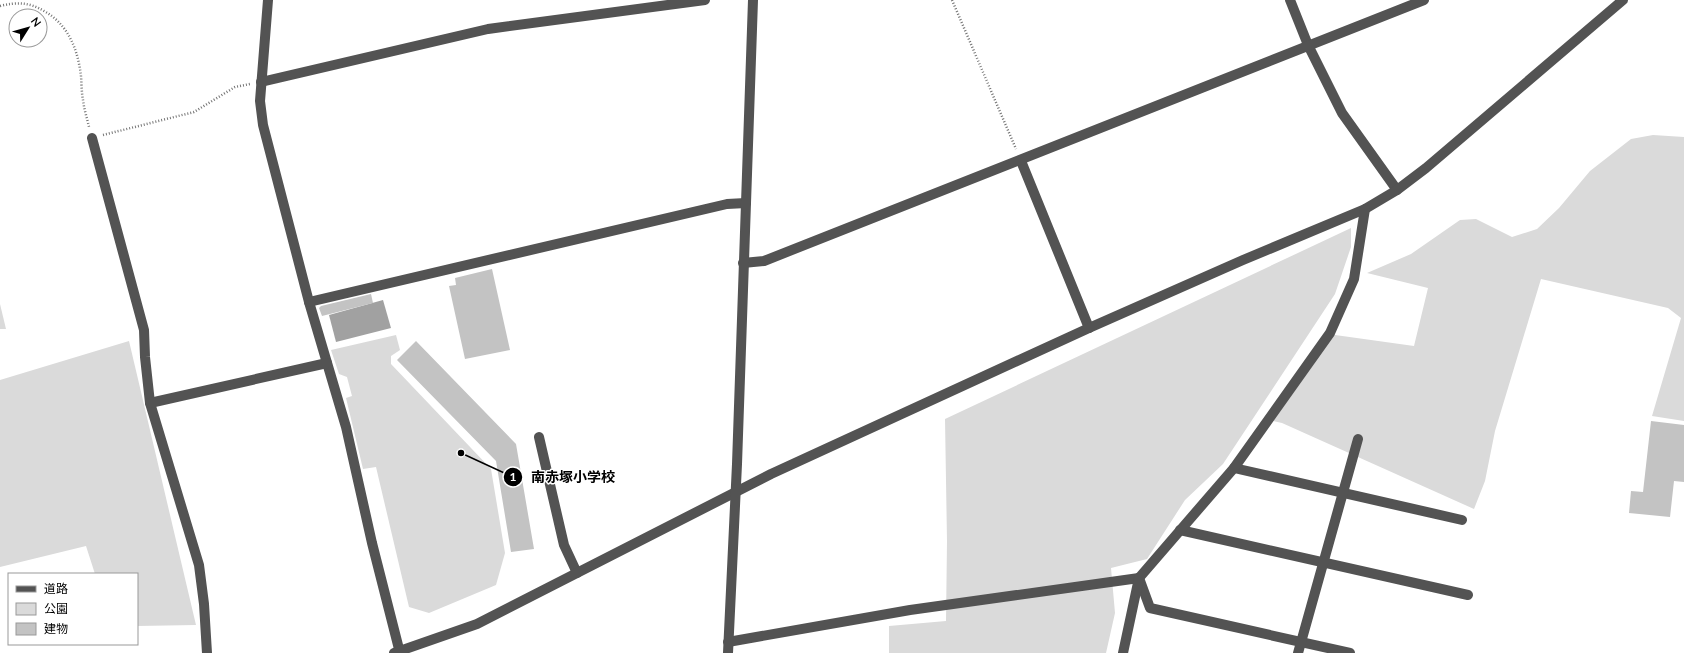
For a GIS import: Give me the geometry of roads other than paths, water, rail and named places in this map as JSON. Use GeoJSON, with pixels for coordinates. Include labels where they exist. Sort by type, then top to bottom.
{"type":"FeatureCollection","features":[{"type":"Feature","properties":{"kind":"street"},"geometry":{"type":"LineString","coordinates":[[268,0],[260,101],[263,125],[309,302],[346,427],[398,652],[477,624],[771,474],[1089,328],[1243,260],[1365,209],[1397,190],[1432,163],[1623,0]]}},
{"type":"Feature","properties":{"kind":"street"},"geometry":{"type":"LineString","coordinates":[[262,82],[488,29],[705,0]]}},
{"type":"Feature","properties":{"kind":"street"},"geometry":{"type":"LineString","coordinates":[[728,653],[753,0]]}},
{"type":"Feature","properties":{"kind":"street"},"geometry":{"type":"LineString","coordinates":[[1290,0],[1308,45],[1342,113],[1397,190]]}},
{"type":"Feature","properties":{"kind":"street"},"geometry":{"type":"LineString","coordinates":[[743,263],[764,261],[1424,0]]}},
{"type":"Feature","properties":{"kind":"street"},"geometry":{"type":"LineString","coordinates":[[92,138],[144,330],[144,357],[150,403],[199,565],[204,604],[207,653]]}},
{"type":"Feature","properties":{"kind":"street"},"geometry":{"type":"LineString","coordinates":[[1021,160],[1089,328]]}},
{"type":"Feature","properties":{"kind":"street"},"geometry":{"type":"LineString","coordinates":[[309,302],[727,204],[746,203]]}},
{"type":"Feature","properties":{"kind":"street"},"geometry":{"type":"LineString","coordinates":[[1123,653],[1139,578],[1234,468],[1330,333],[1354,278],[1365,209]]}},
{"type":"Feature","properties":{"kind":"street"},"geometry":{"type":"LineString","coordinates":[[150,403],[327,363]]}},
{"type":"Feature","properties":{"kind":"street"},"geometry":{"type":"LineString","coordinates":[[539,437],[564,545],[577,573]]}},
{"type":"Feature","properties":{"kind":"street"},"geometry":{"type":"LineString","coordinates":[[1298,653],[1358,439]]}},
{"type":"Feature","properties":{"kind":"street"},"geometry":{"type":"LineString","coordinates":[[1234,468],[1342,494],[1462,520]]}},
{"type":"Feature","properties":{"kind":"street"},"geometry":{"type":"LineString","coordinates":[[1180,530],[1468,595]]}},
{"type":"Feature","properties":{"kind":"street"},"geometry":{"type":"LineString","coordinates":[[728,642],[910,610],[1139,578]]}},
{"type":"Feature","properties":{"kind":"street"},"geometry":{"type":"LineString","coordinates":[[1139,578],[1150,608],[1350,653]]}},
{"type":"Feature","properties":{"kind":"place","name":"南赤塚小学校"},"geometry":{"type":"Point","coordinates":[461,453]}}]}
